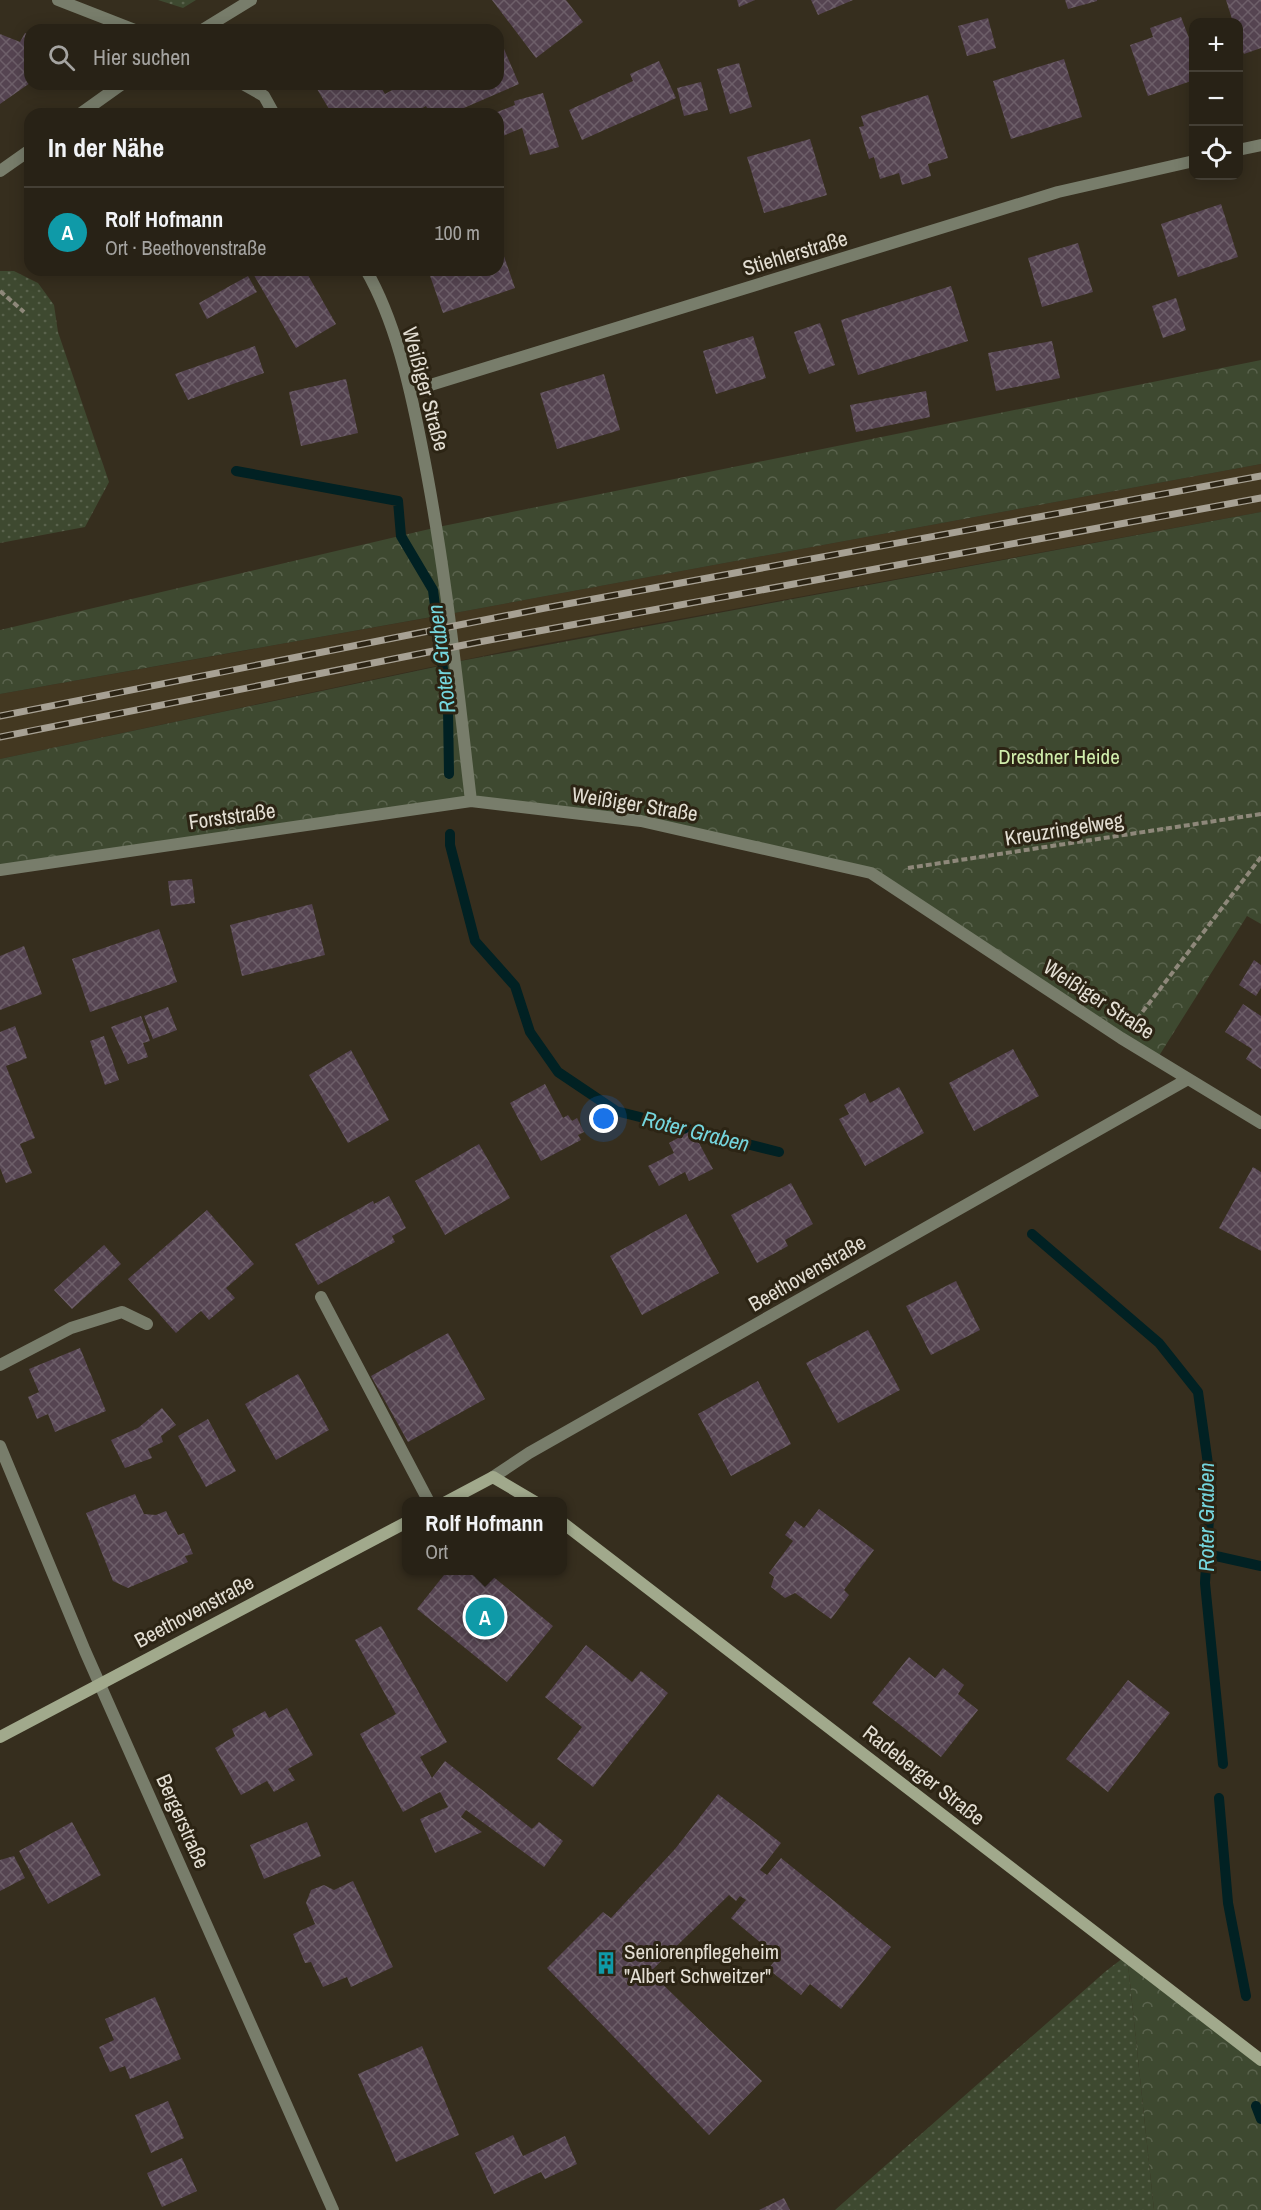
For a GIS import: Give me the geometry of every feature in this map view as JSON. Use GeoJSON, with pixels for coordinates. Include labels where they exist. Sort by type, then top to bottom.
{"type":"FeatureCollection","features":[{"type":"Feature","properties":{"kind":"street"},"geometry":{"type":"LineString","coordinates":[[58,0],[120,24]]}},
{"type":"Feature","properties":{"kind":"street"},"geometry":{"type":"LineString","coordinates":[[212,24],[251,0]]}},
{"type":"Feature","properties":{"kind":"street"},"geometry":{"type":"LineString","coordinates":[[88,108],[114,90]]}},
{"type":"Feature","properties":{"kind":"street"},"geometry":{"type":"LineString","coordinates":[[254,90],[264,96],[271,108]]}},
{"type":"Feature","properties":{"kind":"street"},"geometry":{"type":"LineString","coordinates":[[1243,149],[1261,145]]}},
{"type":"Feature","properties":{"kind":"street"},"geometry":{"type":"LineString","coordinates":[[0,171],[24,154]]}},
{"type":"Feature","properties":{"kind":"street","name":"Stiehlerstraße"},"geometry":{"type":"LineString","coordinates":[[411,391],[1058,192],[1189,162]]}},
{"type":"Feature","properties":{"kind":"street","name":"Weißiger Straße"},"geometry":{"type":"LineString","coordinates":[[369,276],[377,289],[411,391],[438,527],[471,801],[641,821],[871,873],[1121,1038],[1261,1123]]}},
{"type":"Feature","properties":{"kind":"street","name":"Forststraße"},"geometry":{"type":"LineString","coordinates":[[0,870],[471,801]]}},
{"type":"Feature","properties":{"kind":"street","name":"Beethovenstraße"},"geometry":{"type":"LineString","coordinates":[[455,1497],[1188,1079]]}},
{"type":"Feature","properties":{"kind":"street"},"geometry":{"type":"LineString","coordinates":[[321,1297],[426,1497]]}},
{"type":"Feature","properties":{"kind":"street"},"geometry":{"type":"LineString","coordinates":[[0,1365],[71,1328],[122,1312],[147,1324]]}},
{"type":"Feature","properties":{"kind":"street","name":"Bergerstraße"},"geometry":{"type":"LineString","coordinates":[[0,1446],[100,1682],[333,2210]]}},
{"type":"Feature","properties":{"kind":"street"},"geometry":{"type":"LineString","coordinates":[[493,1477],[527,1497]]}},
{"type":"Feature","properties":{"kind":"street","name":"Beethovenstraße"},"geometry":{"type":"LineString","coordinates":[[0,1737],[100,1682],[402,1525]]}},
{"type":"Feature","properties":{"kind":"street","name":"Radeberger Straße"},"geometry":{"type":"LineString","coordinates":[[567,1526],[1261,2060]]}},
{"type":"Feature","properties":{"kind":"path"},"geometry":{"type":"LineString","coordinates":[[0,291],[24,312]]}},
{"type":"Feature","properties":{"kind":"path","name":"Kreuzringelweg"},"geometry":{"type":"LineString","coordinates":[[871,873],[1261,814]]}},
{"type":"Feature","properties":{"kind":"path"},"geometry":{"type":"LineString","coordinates":[[1121,1038],[1261,857]]}},
{"type":"Feature","properties":{"kind":"shaded area"},"geometry":{"type":"Polygon","coordinates":[[[1261,464],[1261,512],[516,649],[0,759],[0,694],[449,614],[1261,464]]]}},
{"type":"Feature","properties":{"kind":"green space"},"geometry":{"type":"Polygon","coordinates":[[[158,0],[196,0],[183,8],[158,0]]]}},
{"type":"Feature","properties":{"kind":"green space"},"geometry":{"type":"Polygon","coordinates":[[[0,271],[14,271],[38,283],[54,305],[58,332],[109,482],[85,527],[0,543],[0,271]]]}},
{"type":"Feature","properties":{"kind":"green space","name":"Dresdner Heide"},"geometry":{"type":"Polygon","coordinates":[[[1261,360],[1261,464],[449,614],[455,662],[1261,512],[1261,924],[1247,916],[1157,1059],[871,873],[641,821],[471,801],[0,870],[0,759],[454,663],[448,614],[0,694],[0,630],[438,527],[1261,360]]]}},
{"type":"Feature","properties":{"kind":"green space"},"geometry":{"type":"Polygon","coordinates":[[[1127,1955],[1154,2210],[835,2210],[1106,1971],[1127,1955]]]}},
{"type":"Feature","properties":{"kind":"green space"},"geometry":{"type":"Polygon","coordinates":[[[1127,1955],[1261,2061],[1261,2210],[1154,2210],[1127,1955]]]}},
{"type":"Feature","properties":{"kind":"building"},"geometry":{"type":"Polygon","coordinates":[[[492,0],[566,0],[583,22],[536,58],[492,0]]]}},
{"type":"Feature","properties":{"kind":"building"},"geometry":{"type":"Polygon","coordinates":[[[737,0],[755,0],[739,7],[737,0]]]}},
{"type":"Feature","properties":{"kind":"building"},"geometry":{"type":"Polygon","coordinates":[[[811,0],[853,0],[818,15],[811,0]]]}},
{"type":"Feature","properties":{"kind":"building"},"geometry":{"type":"Polygon","coordinates":[[[1065,0],[1097,0],[1097,1],[1068,9],[1065,0]]]}},
{"type":"Feature","properties":{"kind":"building"},"geometry":{"type":"Polygon","coordinates":[[[1226,0],[1261,0],[1261,48],[1244,54],[1243,18],[1232,18],[1226,0]]]}},
{"type":"Feature","properties":{"kind":"building"},"geometry":{"type":"Polygon","coordinates":[[[1181,17],[1189,38],[1189,82],[1148,96],[1130,45],[1153,37],[1150,28],[1181,17]]]}},
{"type":"Feature","properties":{"kind":"building"},"geometry":{"type":"Polygon","coordinates":[[[988,18],[996,48],[967,56],[958,26],[988,18]]]}},
{"type":"Feature","properties":{"kind":"building"},"geometry":{"type":"Polygon","coordinates":[[[0,34],[20,42],[24,35],[24,87],[0,104],[0,34]]]}},
{"type":"Feature","properties":{"kind":"building"},"geometry":{"type":"Polygon","coordinates":[[[504,49],[519,84],[464,108],[427,108],[426,106],[423,108],[328,108],[318,90],[383,90],[385,94],[392,90],[504,90],[504,49]]]}},
{"type":"Feature","properties":{"kind":"building"},"geometry":{"type":"Polygon","coordinates":[[[1064,59],[1082,117],[1011,139],[993,81],[1064,59]]]}},
{"type":"Feature","properties":{"kind":"building"},"geometry":{"type":"Polygon","coordinates":[[[659,61],[676,98],[582,140],[569,110],[633,81],[630,74],[659,61]]]}},
{"type":"Feature","properties":{"kind":"building"},"geometry":{"type":"Polygon","coordinates":[[[739,63],[752,107],[730,114],[717,69],[739,63]]]}},
{"type":"Feature","properties":{"kind":"building"},"geometry":{"type":"Polygon","coordinates":[[[701,82],[708,110],[684,116],[677,88],[701,82]]]}},
{"type":"Feature","properties":{"kind":"building"},"geometry":{"type":"Polygon","coordinates":[[[543,93],[559,147],[530,155],[522,128],[504,136],[504,109],[515,105],[514,101],[543,93]]]}},
{"type":"Feature","properties":{"kind":"building"},"geometry":{"type":"Polygon","coordinates":[[[928,95],[948,158],[928,164],[931,176],[902,185],[899,173],[880,179],[874,157],[869,159],[859,127],[864,126],[861,116],[928,95]]]}},
{"type":"Feature","properties":{"kind":"building"},"geometry":{"type":"Polygon","coordinates":[[[810,139],[827,195],[764,213],[747,157],[810,139]]]}},
{"type":"Feature","properties":{"kind":"building"},"geometry":{"type":"Polygon","coordinates":[[[1221,204],[1238,257],[1178,277],[1161,224],[1221,204]]]}},
{"type":"Feature","properties":{"kind":"building"},"geometry":{"type":"Polygon","coordinates":[[[1078,243],[1093,292],[1042,307],[1028,258],[1078,243]]]}},
{"type":"Feature","properties":{"kind":"building"},"geometry":{"type":"Polygon","coordinates":[[[504,256],[515,288],[443,313],[430,276],[504,276],[504,256]]]}},
{"type":"Feature","properties":{"kind":"building"},"geometry":{"type":"Polygon","coordinates":[[[248,276],[257,292],[207,319],[199,303],[248,276]]]}},
{"type":"Feature","properties":{"kind":"building"},"geometry":{"type":"Polygon","coordinates":[[[254,276],[308,276],[336,324],[296,348],[254,276]]]}},
{"type":"Feature","properties":{"kind":"building"},"geometry":{"type":"Polygon","coordinates":[[[951,286],[968,341],[858,375],[841,320],[951,286]]]}},
{"type":"Feature","properties":{"kind":"building"},"geometry":{"type":"Polygon","coordinates":[[[1176,298],[1186,330],[1163,338],[1152,306],[1176,298]]]}},
{"type":"Feature","properties":{"kind":"building"},"geometry":{"type":"Polygon","coordinates":[[[820,323],[835,365],[809,374],[794,332],[820,323]]]}},
{"type":"Feature","properties":{"kind":"building"},"geometry":{"type":"Polygon","coordinates":[[[753,336],[766,378],[716,394],[703,351],[753,336]]]}},
{"type":"Feature","properties":{"kind":"building"},"geometry":{"type":"Polygon","coordinates":[[[1052,341],[1060,378],[996,391],[988,353],[1052,341]]]}},
{"type":"Feature","properties":{"kind":"building"},"geometry":{"type":"Polygon","coordinates":[[[255,346],[264,373],[188,400],[175,374],[255,346]]]}},
{"type":"Feature","properties":{"kind":"building"},"geometry":{"type":"Polygon","coordinates":[[[604,374],[620,430],[557,449],[540,393],[604,374]]]}},
{"type":"Feature","properties":{"kind":"building"},"geometry":{"type":"Polygon","coordinates":[[[346,379],[358,433],[301,446],[289,392],[346,379]]]}},
{"type":"Feature","properties":{"kind":"building"},"geometry":{"type":"Polygon","coordinates":[[[926,391],[930,417],[856,432],[850,405],[926,391]]]}},
{"type":"Feature","properties":{"kind":"building"},"geometry":{"type":"Polygon","coordinates":[[[192,879],[195,903],[171,906],[168,881],[192,879]]]}},
{"type":"Feature","properties":{"kind":"building"},"geometry":{"type":"Polygon","coordinates":[[[312,904],[325,955],[242,976],[230,925],[312,904]]]}},
{"type":"Feature","properties":{"kind":"building"},"geometry":{"type":"Polygon","coordinates":[[[159,929],[177,982],[90,1012],[72,959],[159,929]]]}},
{"type":"Feature","properties":{"kind":"building"},"geometry":{"type":"Polygon","coordinates":[[[24,946],[42,994],[0,1010],[0,956],[24,946]]]}},
{"type":"Feature","properties":{"kind":"building"},"geometry":{"type":"Polygon","coordinates":[[[1254,960],[1261,965],[1261,988],[1256,996],[1239,985],[1254,960]]]}},
{"type":"Feature","properties":{"kind":"building"},"geometry":{"type":"Polygon","coordinates":[[[1243,1004],[1261,1016],[1261,1069],[1246,1059],[1252,1049],[1225,1032],[1243,1004]]]}},
{"type":"Feature","properties":{"kind":"building"},"geometry":{"type":"Polygon","coordinates":[[[168,1007],[177,1030],[153,1039],[144,1016],[168,1007]]]}},
{"type":"Feature","properties":{"kind":"building"},"geometry":{"type":"Polygon","coordinates":[[[141,1016],[150,1041],[143,1043],[148,1057],[128,1064],[111,1027],[141,1016]]]}},
{"type":"Feature","properties":{"kind":"building"},"geometry":{"type":"Polygon","coordinates":[[[15,1026],[27,1058],[6,1066],[35,1138],[20,1144],[32,1173],[6,1183],[0,1168],[0,1032],[15,1026]]]}},
{"type":"Feature","properties":{"kind":"building"},"geometry":{"type":"Polygon","coordinates":[[[104,1036],[119,1080],[105,1085],[90,1041],[104,1036]]]}},
{"type":"Feature","properties":{"kind":"building"},"geometry":{"type":"Polygon","coordinates":[[[1013,1049],[1039,1096],[974,1131],[949,1083],[1013,1049]]]}},
{"type":"Feature","properties":{"kind":"building"},"geometry":{"type":"Polygon","coordinates":[[[351,1050],[389,1120],[348,1143],[309,1075],[351,1050]]]}},
{"type":"Feature","properties":{"kind":"building"},"geometry":{"type":"Polygon","coordinates":[[[545,1084],[563,1118],[568,1115],[572,1121],[577,1118],[584,1132],[578,1135],[581,1140],[541,1161],[510,1103],[545,1084]]]}},
{"type":"Feature","properties":{"kind":"building"},"geometry":{"type":"Polygon","coordinates":[[[899,1087],[924,1133],[865,1166],[839,1119],[849,1114],[844,1105],[865,1093],[870,1103],[899,1087]]]}},
{"type":"Feature","properties":{"kind":"building"},"geometry":{"type":"Polygon","coordinates":[[[692,1130],[713,1169],[689,1181],[685,1172],[659,1186],[648,1166],[674,1153],[669,1143],[692,1130]]]}},
{"type":"Feature","properties":{"kind":"building"},"geometry":{"type":"Polygon","coordinates":[[[479,1144],[510,1198],[445,1235],[415,1181],[479,1144]]]}},
{"type":"Feature","properties":{"kind":"building"},"geometry":{"type":"Polygon","coordinates":[[[1253,1167],[1261,1172],[1261,1251],[1219,1228],[1253,1167]]]}},
{"type":"Feature","properties":{"kind":"building"},"geometry":{"type":"Polygon","coordinates":[[[791,1183],[813,1224],[785,1240],[788,1246],[757,1263],[731,1215],[791,1183]]]}},
{"type":"Feature","properties":{"kind":"building"},"geometry":{"type":"Polygon","coordinates":[[[389,1196],[406,1228],[392,1236],[395,1242],[318,1285],[295,1244],[373,1201],[374,1204],[389,1196]]]}},
{"type":"Feature","properties":{"kind":"building"},"geometry":{"type":"Polygon","coordinates":[[[207,1210],[254,1264],[226,1288],[235,1298],[209,1320],[201,1311],[176,1333],[128,1279],[207,1210]]]}},
{"type":"Feature","properties":{"kind":"building"},"geometry":{"type":"Polygon","coordinates":[[[686,1214],[719,1273],[642,1315],[610,1256],[686,1214]]]}},
{"type":"Feature","properties":{"kind":"building"},"geometry":{"type":"Polygon","coordinates":[[[104,1245],[121,1264],[72,1309],[54,1290],[104,1245]]]}},
{"type":"Feature","properties":{"kind":"building"},"geometry":{"type":"Polygon","coordinates":[[[956,1281],[980,1330],[931,1355],[906,1306],[956,1281]]]}},
{"type":"Feature","properties":{"kind":"building"},"geometry":{"type":"Polygon","coordinates":[[[868,1330],[900,1390],[838,1423],[806,1363],[868,1330]]]}},
{"type":"Feature","properties":{"kind":"building"},"geometry":{"type":"Polygon","coordinates":[[[448,1333],[485,1399],[408,1442],[371,1376],[448,1333]]]}},
{"type":"Feature","properties":{"kind":"building"},"geometry":{"type":"Polygon","coordinates":[[[80,1348],[106,1411],[55,1432],[48,1414],[37,1419],[28,1397],[39,1392],[29,1369],[80,1348]]]}},
{"type":"Feature","properties":{"kind":"building"},"geometry":{"type":"Polygon","coordinates":[[[298,1374],[329,1430],[276,1460],[245,1404],[298,1374]]]}},
{"type":"Feature","properties":{"kind":"building"},"geometry":{"type":"Polygon","coordinates":[[[758,1381],[791,1444],[731,1476],[698,1414],[758,1381]]]}},
{"type":"Feature","properties":{"kind":"building"},"geometry":{"type":"Polygon","coordinates":[[[162,1408],[176,1425],[161,1436],[163,1442],[148,1449],[152,1458],[125,1468],[111,1440],[138,1428],[162,1408]]]}},
{"type":"Feature","properties":{"kind":"building"},"geometry":{"type":"Polygon","coordinates":[[[208,1419],[236,1471],[206,1487],[178,1436],[208,1419]]]}},
{"type":"Feature","properties":{"kind":"building"},"geometry":{"type":"Polygon","coordinates":[[[135,1494],[144,1514],[156,1515],[166,1511],[178,1535],[184,1533],[193,1554],[185,1556],[188,1562],[128,1588],[113,1581],[86,1513],[135,1494]]]}},
{"type":"Feature","properties":{"kind":"building"},"geometry":{"type":"Polygon","coordinates":[[[819,1509],[874,1550],[844,1590],[849,1595],[831,1619],[795,1593],[785,1598],[771,1587],[774,1577],[769,1573],[793,1541],[785,1535],[795,1521],[804,1528],[819,1509]]]}},
{"type":"Feature","properties":{"kind":"building"},"geometry":{"type":"Polygon","coordinates":[[[444,1575],[491,1575],[553,1626],[507,1682],[417,1609],[444,1575]]]}},
{"type":"Feature","properties":{"kind":"building"},"geometry":{"type":"Polygon","coordinates":[[[381,1626],[447,1742],[420,1757],[432,1778],[445,1761],[532,1829],[539,1822],[563,1841],[544,1867],[466,1810],[461,1817],[482,1832],[435,1853],[420,1819],[448,1807],[440,1792],[403,1812],[360,1734],[396,1714],[355,1640],[381,1626]]]}},
{"type":"Feature","properties":{"kind":"building"},"geometry":{"type":"Polygon","coordinates":[[[586,1645],[632,1682],[641,1671],[668,1693],[593,1787],[557,1759],[582,1727],[545,1697],[586,1645]]]}},
{"type":"Feature","properties":{"kind":"building"},"geometry":{"type":"Polygon","coordinates":[[[909,1657],[935,1678],[943,1668],[964,1685],[958,1694],[978,1710],[941,1757],[872,1703],[909,1657]]]}},
{"type":"Feature","properties":{"kind":"building"},"geometry":{"type":"Polygon","coordinates":[[[1128,1680],[1170,1713],[1108,1792],[1066,1759],[1128,1680]]]}},
{"type":"Feature","properties":{"kind":"building"},"geometry":{"type":"Polygon","coordinates":[[[287,1708],[313,1755],[288,1769],[295,1780],[274,1792],[267,1781],[241,1795],[215,1748],[235,1736],[232,1729],[265,1711],[269,1718],[287,1708]]]}},
{"type":"Feature","properties":{"kind":"building","name":"Seniorenpflegeheim \"Albert Schweitzer\""},"geometry":{"type":"Polygon","coordinates":[[[718,1794],[781,1843],[760,1870],[767,1875],[781,1858],[891,1947],[841,2009],[810,1984],[801,1995],[768,1969],[778,1957],[731,1918],[746,1900],[740,1896],[736,1901],[729,1895],[650,1972],[762,2081],[709,2135],[547,1968],[603,1912],[611,1918],[675,1849],[718,1794]]]}},
{"type":"Feature","properties":{"kind":"building"},"geometry":{"type":"Polygon","coordinates":[[[72,1822],[101,1875],[48,1904],[19,1851],[72,1822]]]}},
{"type":"Feature","properties":{"kind":"building"},"geometry":{"type":"Polygon","coordinates":[[[307,1822],[321,1856],[264,1879],[250,1845],[307,1822]]]}},
{"type":"Feature","properties":{"kind":"building"},"geometry":{"type":"Polygon","coordinates":[[[14,1856],[25,1878],[0,1891],[0,1860],[14,1856]]]}},
{"type":"Feature","properties":{"kind":"building"},"geometry":{"type":"Polygon","coordinates":[[[353,1881],[393,1967],[351,1987],[347,1977],[323,1987],[311,1962],[305,1963],[293,1934],[315,1924],[306,1903],[311,1890],[324,1885],[334,1890],[353,1881]]]}},
{"type":"Feature","properties":{"kind":"building"},"geometry":{"type":"Polygon","coordinates":[[[155,1997],[181,2059],[130,2079],[125,2066],[110,2072],[99,2047],[114,2040],[105,2019],[155,1997]]]}},
{"type":"Feature","properties":{"kind":"building"},"geometry":{"type":"Polygon","coordinates":[[[422,2046],[459,2135],[396,2162],[358,2074],[422,2046]]]}},
{"type":"Feature","properties":{"kind":"building"},"geometry":{"type":"Polygon","coordinates":[[[168,2101],[184,2138],[151,2153],[135,2115],[168,2101]]]}},
{"type":"Feature","properties":{"kind":"building"},"geometry":{"type":"Polygon","coordinates":[[[513,2135],[523,2156],[565,2136],[577,2164],[545,2179],[541,2172],[494,2194],[475,2153],[513,2135]]]}},
{"type":"Feature","properties":{"kind":"building"},"geometry":{"type":"Polygon","coordinates":[[[182,2158],[197,2191],[162,2207],[147,2173],[182,2158]]]}},
{"type":"Feature","properties":{"kind":"building"},"geometry":{"type":"Polygon","coordinates":[[[784,2198],[790,2210],[759,2210],[784,2198]]]}},
{"type":"Feature","properties":{"kind":"waterway","name":"Roter Graben"},"geometry":{"type":"LineString","coordinates":[[236,471],[398,501],[401,536],[433,590],[448,709],[449,774]]}},
{"type":"Feature","properties":{"kind":"waterway","name":"Roter Graben"},"geometry":{"type":"LineString","coordinates":[[450,834],[450,845],[475,941],[515,986],[530,1032],[558,1072],[616,1111],[779,1152]]}},
{"type":"Feature","properties":{"kind":"waterway","name":"Roter Graben"},"geometry":{"type":"LineString","coordinates":[[1032,1234],[1159,1343],[1198,1392],[1211,1486],[1205,1583],[1223,1764]]}},
{"type":"Feature","properties":{"kind":"waterway"},"geometry":{"type":"LineString","coordinates":[[1207,1554],[1261,1566]]}},
{"type":"Feature","properties":{"kind":"waterway","name":"Roter Graben"},"geometry":{"type":"LineString","coordinates":[[1219,1798],[1228,1903],[1246,1996]]}},
{"type":"Feature","properties":{"kind":"waterway"},"geometry":{"type":"LineString","coordinates":[[1256,2106],[1261,2119]]}},
{"type":"Feature","properties":{"kind":"railway"},"geometry":{"type":"LineString","coordinates":[[0,716],[545,608],[1261,476]]}},
{"type":"Feature","properties":{"kind":"railway"},"geometry":{"type":"LineString","coordinates":[[0,737],[484,641],[1261,498]]}},
{"type":"Feature","properties":{"kind":"place","name":"Rolf Hofmann"},"geometry":{"type":"Point","coordinates":[485,1617]}},
{"type":"Feature","properties":{"kind":"place","name":"Seniorenpflegeheim \"Albert Schweitzer\""},"geometry":{"type":"Point","coordinates":[606,1963]}}]}
